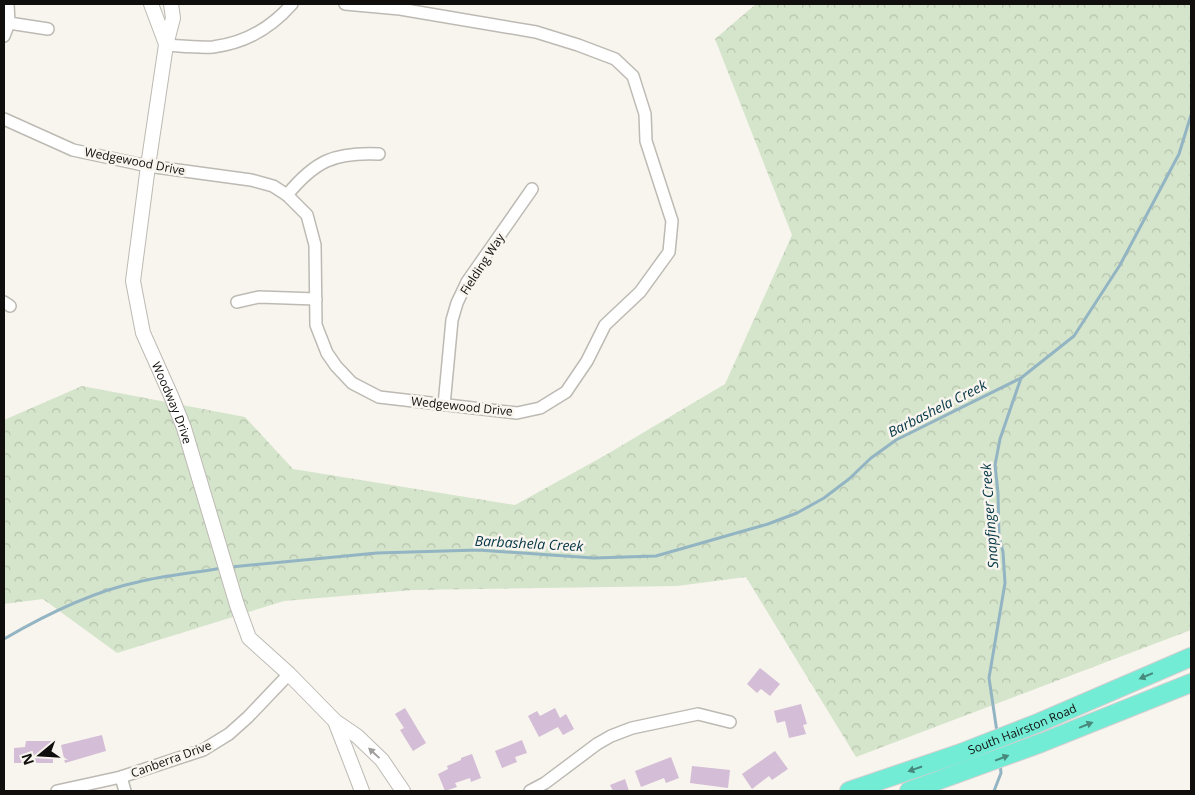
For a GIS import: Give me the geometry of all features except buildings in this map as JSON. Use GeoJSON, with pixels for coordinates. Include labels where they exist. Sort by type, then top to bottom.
{"type":"FeatureCollection","features":[{"type":"Feature","properties":{"kind":"main road","name":"South Hairston Road"},"geometry":{"type":"LineString","coordinates":[[850,791],[1038,723],[1191,657]]}},
{"type":"Feature","properties":{"kind":"main road","name":"South Hairston Road"},"geometry":{"type":"LineString","coordinates":[[909,791],[1041,743],[1191,683]]}},
{"type":"Feature","properties":{"kind":"street"},"geometry":{"type":"LineString","coordinates":[[4,36],[9,23],[8,4]]}},
{"type":"Feature","properties":{"kind":"street","name":"Woodway Drive"},"geometry":{"type":"LineString","coordinates":[[151,4],[166,45]]}},
{"type":"Feature","properties":{"kind":"street","name":"Woodway Drive"},"geometry":{"type":"LineString","coordinates":[[171,4],[172,18],[166,45],[148,166],[133,281],[143,333],[172,398],[192,454],[237,605],[249,638],[289,674],[335,722],[357,736],[382,760],[404,791]]}},
{"type":"Feature","properties":{"kind":"street"},"geometry":{"type":"LineString","coordinates":[[166,45],[213,47],[248,39],[262,32],[280,18],[292,4]]}},
{"type":"Feature","properties":{"kind":"street","name":"Wedgewood Drive"},"geometry":{"type":"LineString","coordinates":[[4,119],[73,150],[148,166],[251,180],[273,186],[307,215],[315,245],[316,325],[336,366],[352,383],[379,397],[518,413],[540,408],[566,392],[586,361],[605,325],[640,292],[669,252],[672,221],[646,141],[645,114],[633,76],[615,59],[536,32],[400,8],[344,4]]}},
{"type":"Feature","properties":{"kind":"street"},"geometry":{"type":"LineString","coordinates":[[9,23],[48,29]]}},
{"type":"Feature","properties":{"kind":"street"},"geometry":{"type":"LineString","coordinates":[[287,196],[300,180],[320,163],[334,157],[360,153],[379,154]]}},
{"type":"Feature","properties":{"kind":"street","name":"Fielding Way"},"geometry":{"type":"LineString","coordinates":[[444,405],[452,320],[458,303],[468,282],[532,189]]}},
{"type":"Feature","properties":{"kind":"street"},"geometry":{"type":"LineString","coordinates":[[237,302],[259,297],[316,299]]}},
{"type":"Feature","properties":{"kind":"street","name":"Canberra Drive"},"geometry":{"type":"LineString","coordinates":[[57,791],[121,777],[172,761],[216,743],[248,717],[289,674]]}},
{"type":"Feature","properties":{"kind":"street"},"geometry":{"type":"LineString","coordinates":[[530,791],[545,783],[597,744],[632,728],[698,714],[730,722]]}},
{"type":"Feature","properties":{"kind":"street","name":"Woodway Drive"},"geometry":{"type":"LineString","coordinates":[[335,722],[362,791]]}},
{"type":"Feature","properties":{"kind":"street"},"geometry":{"type":"LineString","coordinates":[[121,777],[125,791]]}},
{"type":"Feature","properties":{"kind":"green space"},"geometry":{"type":"Polygon","coordinates":[[[756,4],[1191,4],[1191,630],[856,757],[746,577],[677,586],[413,590],[284,601],[117,653],[43,599],[4,604],[4,420],[82,386],[245,417],[293,469],[515,505],[604,456],[725,384],[792,235],[715,39],[756,4]]]}},
{"type":"Feature","properties":{"kind":"waterway","name":"Snapfinger Creek"},"geometry":{"type":"LineString","coordinates":[[997,732],[989,678],[1005,583],[1003,552],[999,537],[995,465],[1000,439],[1021,378],[1074,336],[1120,265],[1179,154],[1191,115]]}},
{"type":"Feature","properties":{"kind":"waterway","name":"Barbashela Creek"},"geometry":{"type":"LineString","coordinates":[[231,567],[377,553],[478,550],[594,558],[656,556],[768,524],[797,513],[824,498],[849,479],[871,458],[896,440],[1021,378]]}},
{"type":"Feature","properties":{"kind":"waterway","name":"Barbashela Creek"},"geometry":{"type":"LineString","coordinates":[[4,639],[52,613],[120,586],[222,568]]}},
{"type":"Feature","properties":{"kind":"waterway","name":"Snapfinger Creek"},"geometry":{"type":"LineString","coordinates":[[994,791],[1001,773],[1000,763]]}}]}
